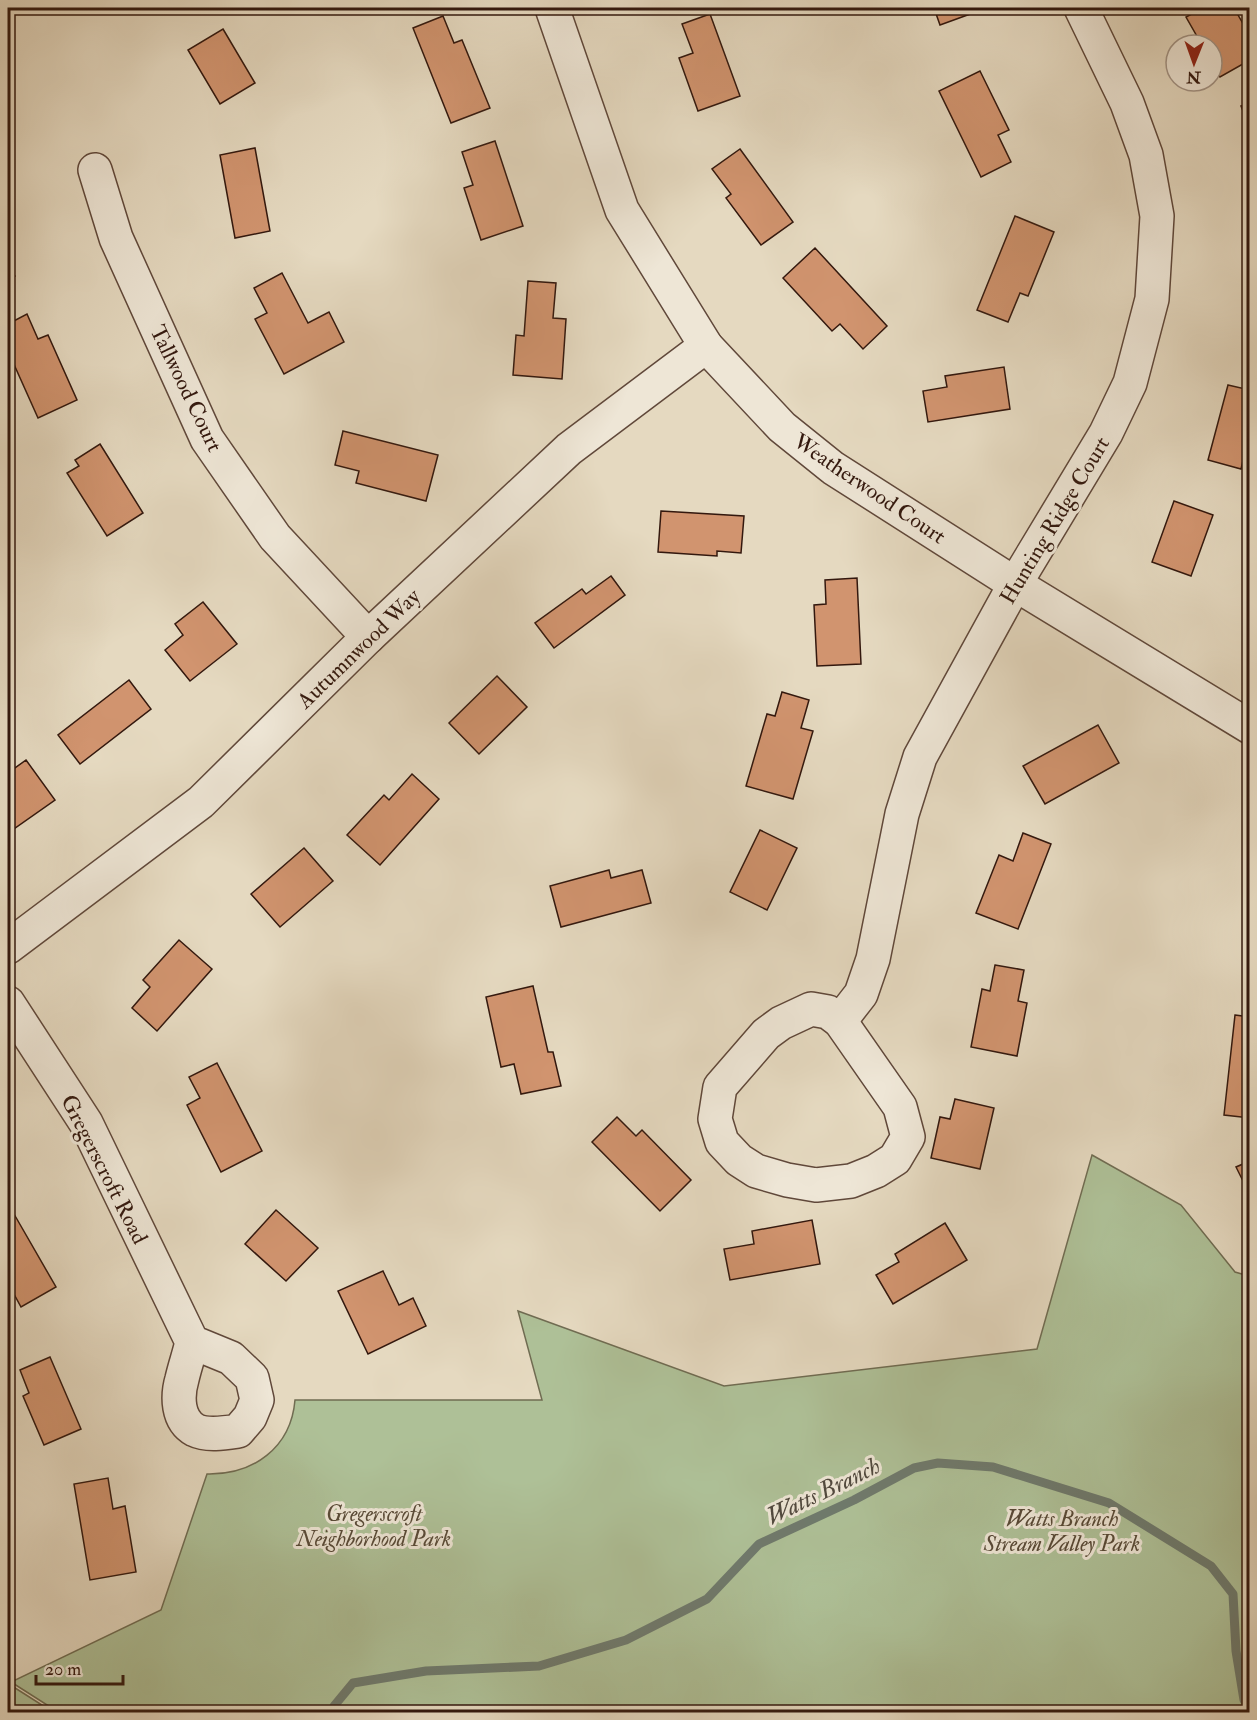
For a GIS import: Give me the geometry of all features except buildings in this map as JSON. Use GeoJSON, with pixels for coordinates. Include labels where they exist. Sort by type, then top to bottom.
{"type":"FeatureCollection","features":[{"type":"Feature","properties":{"kind":"street","name":"Weatherwood Court"},"geometry":{"type":"LineString","coordinates":[[552,8],[622,210],[706,346],[782,427],[833,468],[1015,584],[1250,727]]}},
{"type":"Feature","properties":{"kind":"street","name":"Hunting Ridge Court"},"geometry":{"type":"LineString","coordinates":[[840,1021],[861,994],[873,959],[902,814],[920,757],[1015,584],[1106,433],[1130,383],[1152,299],[1156,216],[1146,155],[1127,103],[1081,8]]}},
{"type":"Feature","properties":{"kind":"street","name":"Tallwood Court"},"geometry":{"type":"LineString","coordinates":[[95,170],[117,238],[207,439],[275,537],[368,637]]}},
{"type":"Feature","properties":{"kind":"street","name":"Autumnwood Way"},"geometry":{"type":"LineString","coordinates":[[8,947],[201,802],[368,637],[569,449],[706,346]]}},
{"type":"Feature","properties":{"kind":"street","name":"Gregerscroft Road"},"geometry":{"type":"LineString","coordinates":[[8,1003],[86,1123],[192,1342]]}},
{"type":"Feature","properties":{"kind":"street"},"geometry":{"type":"LineString","coordinates":[[811,1009],[828,1012],[840,1021],[900,1107],[908,1137],[895,1159],[876,1171],[851,1181],[816,1185],[756,1171],[739,1160],[722,1142],[715,1119],[720,1087],[766,1034],[781,1023],[811,1009]]}},
{"type":"Feature","properties":{"kind":"green space","name":"Watts Branch Stream Valley Park"},"geometry":{"type":"Polygon","coordinates":[[[1092,1155],[1181,1205],[1235,1272],[1249,1276],[1249,1712],[58,1712],[11,1682],[161,1610],[207,1474],[240,1470],[267,1455],[278,1445],[286,1432],[295,1400],[542,1400],[518,1311],[724,1386],[1037,1349],[1092,1155]]]}},
{"type":"Feature","properties":{"kind":"green space"},"geometry":{"type":"Polygon","coordinates":[[[12,1686],[53,1712],[8,1712],[8,1688],[12,1686]]]}},
{"type":"Feature","properties":{"kind":"waterway","name":"Watts Branch"},"geometry":{"type":"LineString","coordinates":[[335,1712],[334,1706],[353,1683],[426,1671],[539,1666],[626,1640],[707,1599],[759,1544],[854,1500],[914,1468],[938,1463],[993,1467],[1109,1503],[1211,1566],[1233,1594],[1236,1651],[1244,1700],[1250,1705]]}},
{"type":"Feature","properties":{"kind":"park label","name":"Gregerscroft Neighborhood Park"},"geometry":{"type":"Point","coordinates":[374,1526]}}]}
